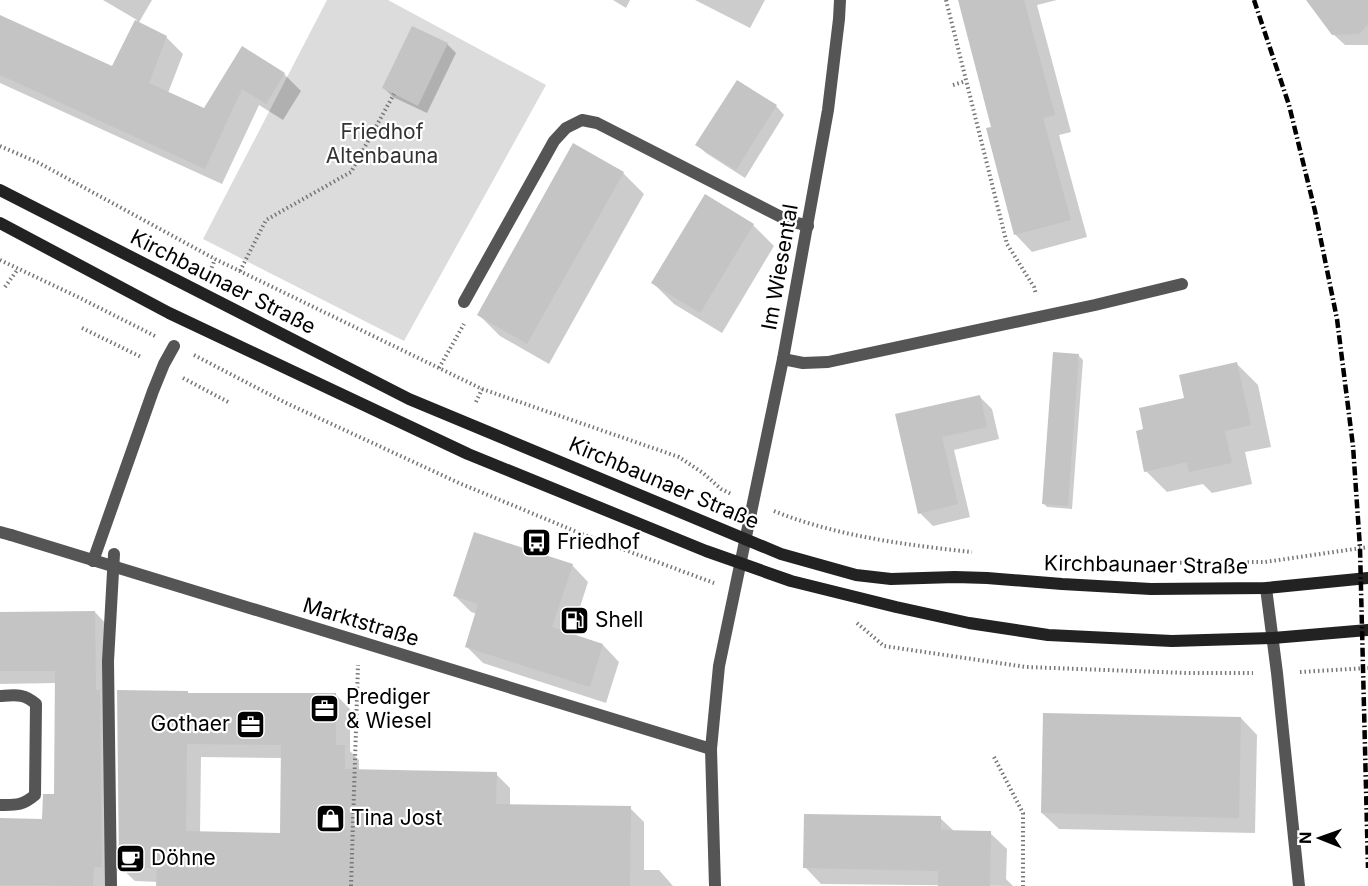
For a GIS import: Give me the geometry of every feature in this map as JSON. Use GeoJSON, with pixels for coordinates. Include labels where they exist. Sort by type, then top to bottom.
{"type":"FeatureCollection","features":[{"type":"Feature","properties":{"kind":"street","name":"Im Wiesental"},"geometry":{"type":"LineString","coordinates":[[741,564],[808,226],[828,110],[840,0]]}},
{"type":"Feature","properties":{"kind":"street"},"geometry":{"type":"LineString","coordinates":[[464,302],[554,141],[566,128],[582,120],[597,123],[787,220],[808,226]]}},
{"type":"Feature","properties":{"kind":"street","name":"Kirchbaunaer Straße"},"geometry":{"type":"LineString","coordinates":[[0,190],[409,399],[781,554],[856,575],[891,579],[987,578],[1150,590],[1266,588],[1368,578]]}},
{"type":"Feature","properties":{"kind":"street"},"geometry":{"type":"LineString","coordinates":[[0,224],[169,313],[468,454],[578,500],[741,564],[791,581],[969,623],[1048,635],[1172,641],[1273,638],[1368,630]]}},
{"type":"Feature","properties":{"kind":"street"},"geometry":{"type":"LineString","coordinates":[[783,359],[802,363],[828,362],[1182,284]]}},
{"type":"Feature","properties":{"kind":"street"},"geometry":{"type":"LineString","coordinates":[[93,561],[163,367],[174,346]]}},
{"type":"Feature","properties":{"kind":"street","name":"Marktstraße"},"geometry":{"type":"LineString","coordinates":[[5,534],[711,748]]}},
{"type":"Feature","properties":{"kind":"street"},"geometry":{"type":"LineString","coordinates":[[111,886],[108,661],[114,554]]}},
{"type":"Feature","properties":{"kind":"street"},"geometry":{"type":"LineString","coordinates":[[715,886],[711,748],[719,666],[741,564]]}},
{"type":"Feature","properties":{"kind":"street"},"geometry":{"type":"LineString","coordinates":[[1266,588],[1299,886]]}},
{"type":"Feature","properties":{"kind":"street"},"geometry":{"type":"LineString","coordinates":[[0,696],[21,695],[29,698],[36,704],[36,716],[35,795],[27,802],[0,805]]}},
{"type":"Feature","properties":{"kind":"path"},"geometry":{"type":"LineString","coordinates":[[946,0],[1007,244],[1034,287],[1041,315]]}},
{"type":"Feature","properties":{"kind":"path"},"geometry":{"type":"LineString","coordinates":[[953,85],[966,81]]}},
{"type":"Feature","properties":{"kind":"path"},"geometry":{"type":"LineString","coordinates":[[240,271],[266,220],[351,172],[394,94]]}},
{"type":"Feature","properties":{"kind":"path"},"geometry":{"type":"LineString","coordinates":[[0,146],[39,163],[215,259],[482,389],[679,457],[722,489],[785,516],[832,530],[875,539],[975,552]]}},
{"type":"Feature","properties":{"kind":"path"},"geometry":{"type":"LineString","coordinates":[[5,287],[18,269]]}},
{"type":"Feature","properties":{"kind":"path"},"geometry":{"type":"LineString","coordinates":[[439,368],[468,318],[464,302]]}},
{"type":"Feature","properties":{"kind":"path"},"geometry":{"type":"LineString","coordinates":[[82,328],[163,367],[230,403]]}},
{"type":"Feature","properties":{"kind":"path"},"geometry":{"type":"LineString","coordinates":[[1138,562],[1265,562],[1368,547]]}},
{"type":"Feature","properties":{"kind":"path"},"geometry":{"type":"LineString","coordinates":[[351,886],[358,642]]}},
{"type":"Feature","properties":{"kind":"path"},"geometry":{"type":"LineString","coordinates":[[1277,673],[1368,668]]}},
{"type":"Feature","properties":{"kind":"path"},"geometry":{"type":"LineString","coordinates":[[994,757],[1023,813],[1023,886]]}},
{"type":"Feature","properties":{"kind":"green space","name":"Friedhof Altenbauna"},"geometry":{"type":"Polygon","coordinates":[[[327,0],[388,0],[546,85],[404,341],[203,239],[327,0]]]}},
{"type":"Feature","properties":{"kind":"building"},"geometry":{"type":"Polygon","coordinates":[[[958,0],[1024,0],[1055,115],[1043,118],[1071,220],[1014,235],[986,128],[991,127],[958,0]]]}},
{"type":"Feature","properties":{"kind":"building"},"geometry":{"type":"Polygon","coordinates":[[[1306,0],[1368,0],[1368,24],[1359,34],[1332,35],[1306,0]]]}},
{"type":"Feature","properties":{"kind":"building"},"geometry":{"type":"Polygon","coordinates":[[[0,15],[112,66],[135,20],[167,36],[149,83],[204,108],[242,46],[285,73],[266,104],[242,89],[205,169],[0,75],[0,15]]]}},
{"type":"Feature","properties":{"kind":"building"},"geometry":{"type":"Polygon","coordinates":[[[412,26],[448,43],[418,106],[382,88],[412,26]]]}},
{"type":"Feature","properties":{"kind":"building"},"geometry":{"type":"Polygon","coordinates":[[[737,80],[777,105],[736,170],[695,145],[737,80]]]}},
{"type":"Feature","properties":{"kind":"building"},"geometry":{"type":"Polygon","coordinates":[[[573,143],[624,172],[527,344],[477,315],[573,143]]]}},
{"type":"Feature","properties":{"kind":"building"},"geometry":{"type":"Polygon","coordinates":[[[705,194],[754,224],[700,313],[651,283],[705,194]]]}},
{"type":"Feature","properties":{"kind":"building"},"geometry":{"type":"Polygon","coordinates":[[[1053,352],[1079,354],[1068,506],[1042,504],[1053,352]]]}},
{"type":"Feature","properties":{"kind":"building"},"geometry":{"type":"Polygon","coordinates":[[[1237,362],[1251,425],[1225,431],[1232,463],[1189,472],[1187,462],[1144,472],[1136,431],[1143,429],[1139,408],[1184,398],[1179,375],[1237,362]]]}},
{"type":"Feature","properties":{"kind":"building"},"geometry":{"type":"Polygon","coordinates":[[[980,395],[987,427],[942,437],[958,504],[918,514],[895,414],[980,395]]]}},
{"type":"Feature","properties":{"kind":"building"},"geometry":{"type":"Polygon","coordinates":[[[474,532],[573,564],[552,627],[603,644],[590,687],[465,647],[478,604],[453,596],[474,532]]]}},
{"type":"Feature","properties":{"kind":"building"},"geometry":{"type":"Polygon","coordinates":[[[95,611],[96,690],[100,690],[102,867],[94,867],[93,886],[0,885],[0,818],[42,819],[43,794],[54,794],[55,671],[0,671],[0,612],[95,611]]]}},
{"type":"Feature","properties":{"kind":"building"},"geometry":{"type":"Polygon","coordinates":[[[117,690],[188,691],[188,693],[336,693],[336,745],[345,745],[345,769],[497,772],[496,804],[631,806],[630,886],[156,886],[157,868],[119,868],[117,690]],[[187,744],[186,831],[280,833],[281,745],[187,744]]]}},
{"type":"Feature","properties":{"kind":"building"},"geometry":{"type":"Polygon","coordinates":[[[1043,713],[1241,717],[1239,818],[1041,813],[1043,713]]]}},
{"type":"Feature","properties":{"kind":"building"},"geometry":{"type":"Polygon","coordinates":[[[804,814],[941,816],[941,830],[991,831],[990,886],[938,886],[938,871],[803,868],[804,814]]]}},
{"type":"Feature","properties":{"kind":"railway"},"geometry":{"type":"LineString","coordinates":[[1254,0],[1289,105],[1315,211],[1337,319],[1353,446],[1360,548],[1368,868]]}},
{"type":"Feature","properties":{"kind":"place","name":"Friedhof"},"geometry":{"type":"Point","coordinates":[536,542]}},
{"type":"Feature","properties":{"kind":"place","name":"Shell"},"geometry":{"type":"Point","coordinates":[574,620]}},
{"type":"Feature","properties":{"kind":"place","name":"Prediger & Wiesel"},"geometry":{"type":"Point","coordinates":[325,709]}},
{"type":"Feature","properties":{"kind":"place","name":"Gothaer"},"geometry":{"type":"Point","coordinates":[251,724]}},
{"type":"Feature","properties":{"kind":"place","name":"Tina Jost"},"geometry":{"type":"Point","coordinates":[330,818]}},
{"type":"Feature","properties":{"kind":"place","name":"Döhne"},"geometry":{"type":"Point","coordinates":[130,858]}}]}
